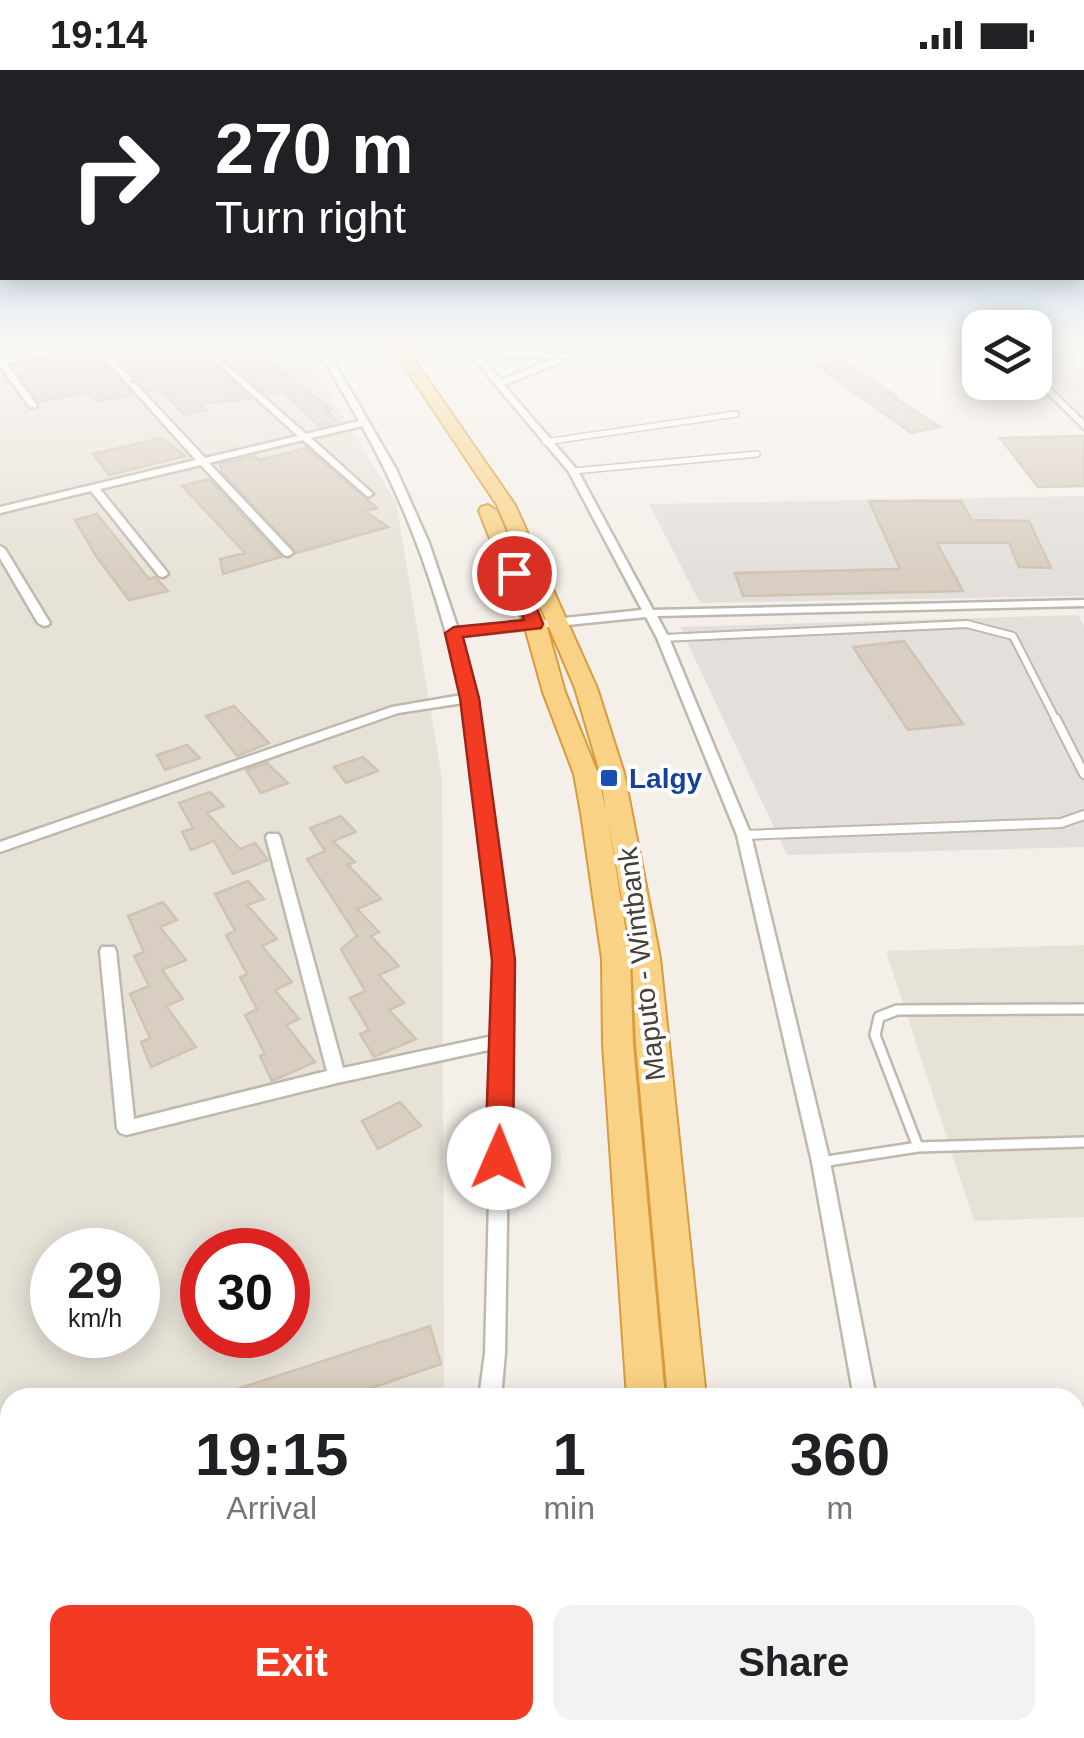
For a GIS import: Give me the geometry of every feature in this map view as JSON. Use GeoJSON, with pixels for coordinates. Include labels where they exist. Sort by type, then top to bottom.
{"type":"FeatureCollection","features":[{"type":"Feature","properties":{"kind":"highway","name":"Maputo - Wintbank"},"geometry":{"type":"LineString","coordinates":[[431,423],[486,508],[598,726],[635,880],[646,958],[651,1044],[687,1388]]}},
{"type":"Feature","properties":{"kind":"highway","name":"Maputo - Wintbank"},"geometry":{"type":"LineString","coordinates":[[450,423],[506,505],[546,623],[554,692],[586,774],[616,959],[618,1044],[645,1388]]}},
{"type":"Feature","properties":{"kind":"street"},"geometry":{"type":"LineString","coordinates":[[168,423],[288,554]]}},
{"type":"Feature","properties":{"kind":"street"},"geometry":{"type":"LineString","coordinates":[[289,423],[368,494]]}},
{"type":"Feature","properties":{"kind":"street"},"geometry":{"type":"LineString","coordinates":[[0,510],[363,423]]}},
{"type":"Feature","properties":{"kind":"street"},"geometry":{"type":"LineString","coordinates":[[366,423],[424,543],[454,633],[470,698],[504,960],[496,1353],[491,1388]]}},
{"type":"Feature","properties":{"kind":"street"},"geometry":{"type":"LineString","coordinates":[[530,423],[573,472],[650,612],[744,834],[821,1162],[863,1388]]}},
{"type":"Feature","properties":{"kind":"street"},"geometry":{"type":"LineString","coordinates":[[94,488],[163,574]]}},
{"type":"Feature","properties":{"kind":"street"},"geometry":{"type":"LineString","coordinates":[[0,550],[44,624]]}},
{"type":"Feature","properties":{"kind":"street"},"geometry":{"type":"LineString","coordinates":[[454,633],[650,612],[1084,603]]}},
{"type":"Feature","properties":{"kind":"street"},"geometry":{"type":"LineString","coordinates":[[0,846],[396,710],[470,698]]}},
{"type":"Feature","properties":{"kind":"street"},"geometry":{"type":"LineString","coordinates":[[273,837],[338,1076]]}},
{"type":"Feature","properties":{"kind":"street"},"geometry":{"type":"LineString","coordinates":[[108,950],[126,1128],[501,1041]]}},
{"type":"Feature","properties":{"kind":"lane"},"geometry":{"type":"LineString","coordinates":[[546,442],[676,423]]}},
{"type":"Feature","properties":{"kind":"lane"},"geometry":{"type":"LineString","coordinates":[[573,472],[757,454]]}},
{"type":"Feature","properties":{"kind":"lane"},"geometry":{"type":"LineString","coordinates":[[663,638],[967,624],[998,629],[1013,636],[1084,774]]}},
{"type":"Feature","properties":{"kind":"lane"},"geometry":{"type":"LineString","coordinates":[[744,834],[1062,823],[1084,815]]}},
{"type":"Feature","properties":{"kind":"lane"},"geometry":{"type":"LineString","coordinates":[[918,1146],[875,1035],[879,1017],[898,1010],[1084,1008]]}},
{"type":"Feature","properties":{"kind":"lane"},"geometry":{"type":"LineString","coordinates":[[821,1162],[918,1146],[1084,1142]]}},
{"type":"Feature","properties":{"kind":"shaded area"},"geometry":{"type":"Polygon","coordinates":[[[0,423],[348,423],[396,502],[442,779],[444,1388],[0,1388],[0,423]]]}},
{"type":"Feature","properties":{"kind":"shaded area"},"geometry":{"type":"Polygon","coordinates":[[[1084,496],[1084,596],[700,603],[649,504],[1084,496]]]}},
{"type":"Feature","properties":{"kind":"shaded area","name":"Lalgy"},"geometry":{"type":"Polygon","coordinates":[[[1078,615],[1084,626],[1084,847],[787,855],[680,627],[1078,615]]]}},
{"type":"Feature","properties":{"kind":"shaded area"},"geometry":{"type":"Polygon","coordinates":[[[1084,945],[1084,1217],[974,1221],[886,951],[1084,945]]]}},
{"type":"Feature","properties":{"kind":"building"},"geometry":{"type":"Polygon","coordinates":[[[897,423],[934,423],[940,427],[911,433],[897,423]]]}},
{"type":"Feature","properties":{"kind":"building"},"geometry":{"type":"Polygon","coordinates":[[[1084,436],[1084,486],[1038,487],[1000,438],[1084,436]]]}},
{"type":"Feature","properties":{"kind":"building"},"geometry":{"type":"Polygon","coordinates":[[[161,438],[185,456],[109,475],[93,454],[161,438]]]}},
{"type":"Feature","properties":{"kind":"building"},"geometry":{"type":"Polygon","coordinates":[[[306,448],[377,508],[365,511],[388,527],[296,553],[222,472],[220,464],[255,456],[259,460],[306,448]]]}},
{"type":"Feature","properties":{"kind":"building"},"geometry":{"type":"Polygon","coordinates":[[[209,479],[281,557],[223,574],[220,559],[245,553],[182,486],[209,479]]]}},
{"type":"Feature","properties":{"kind":"building"},"geometry":{"type":"Polygon","coordinates":[[[869,501],[961,501],[972,520],[1029,521],[1051,568],[1019,567],[1009,543],[937,543],[963,591],[743,596],[735,573],[900,569],[869,501]]]}},
{"type":"Feature","properties":{"kind":"building"},"geometry":{"type":"Polygon","coordinates":[[[97,514],[149,579],[155,577],[168,591],[129,600],[75,520],[97,514]]]}},
{"type":"Feature","properties":{"kind":"building"},"geometry":{"type":"Polygon","coordinates":[[[904,641],[963,724],[908,730],[853,647],[904,641]]]}},
{"type":"Feature","properties":{"kind":"building"},"geometry":{"type":"Polygon","coordinates":[[[234,706],[269,743],[237,756],[206,716],[234,706]]]}},
{"type":"Feature","properties":{"kind":"building"},"geometry":{"type":"Polygon","coordinates":[[[187,745],[200,758],[165,770],[157,755],[187,745]]]}},
{"type":"Feature","properties":{"kind":"building"},"geometry":{"type":"Polygon","coordinates":[[[363,757],[378,771],[346,783],[334,767],[363,757]]]}},
{"type":"Feature","properties":{"kind":"building"},"geometry":{"type":"Polygon","coordinates":[[[267,763],[288,783],[261,793],[246,770],[267,763]]]}},
{"type":"Feature","properties":{"kind":"building"},"geometry":{"type":"Polygon","coordinates":[[[210,792],[224,806],[207,813],[240,849],[255,843],[268,860],[233,874],[214,841],[191,850],[182,832],[193,828],[179,803],[210,792]]]}},
{"type":"Feature","properties":{"kind":"building"},"geometry":{"type":"Polygon","coordinates":[[[341,816],[356,832],[333,841],[355,862],[348,865],[381,899],[357,909],[379,932],[371,936],[399,966],[379,975],[404,1003],[389,1010],[416,1039],[374,1057],[360,1034],[369,1030],[350,998],[365,991],[341,949],[357,936],[307,859],[325,851],[310,828],[341,816]]]}},
{"type":"Feature","properties":{"kind":"building"},"geometry":{"type":"Polygon","coordinates":[[[248,881],[264,899],[247,905],[277,939],[262,946],[292,982],[275,990],[299,1019],[286,1025],[315,1062],[272,1081],[260,1056],[265,1054],[245,1015],[257,1009],[240,977],[247,974],[226,935],[235,931],[215,894],[248,881]]]}},
{"type":"Feature","properties":{"kind":"building"},"geometry":{"type":"Polygon","coordinates":[[[163,902],[177,920],[160,927],[186,960],[162,970],[183,999],[166,1006],[196,1047],[151,1067],[141,1042],[150,1038],[130,994],[149,986],[134,956],[144,952],[128,916],[163,902]]]}},
{"type":"Feature","properties":{"kind":"building"},"geometry":{"type":"Polygon","coordinates":[[[400,1102],[421,1126],[378,1149],[362,1121],[400,1102]]]}},
{"type":"Feature","properties":{"kind":"building"},"geometry":{"type":"Polygon","coordinates":[[[430,1326],[441,1364],[372,1388],[240,1388],[430,1326]]]}},
{"type":"Feature","properties":{"kind":"place","name":"Lalgy"},"geometry":{"type":"Point","coordinates":[609,778]}},
{"type":"Feature","properties":{"kind":"route"},"geometry":{"type":"LineString","coordinates":[[499,1158],[504,960],[470,698],[454,633],[535,624],[514,573]]}}]}
